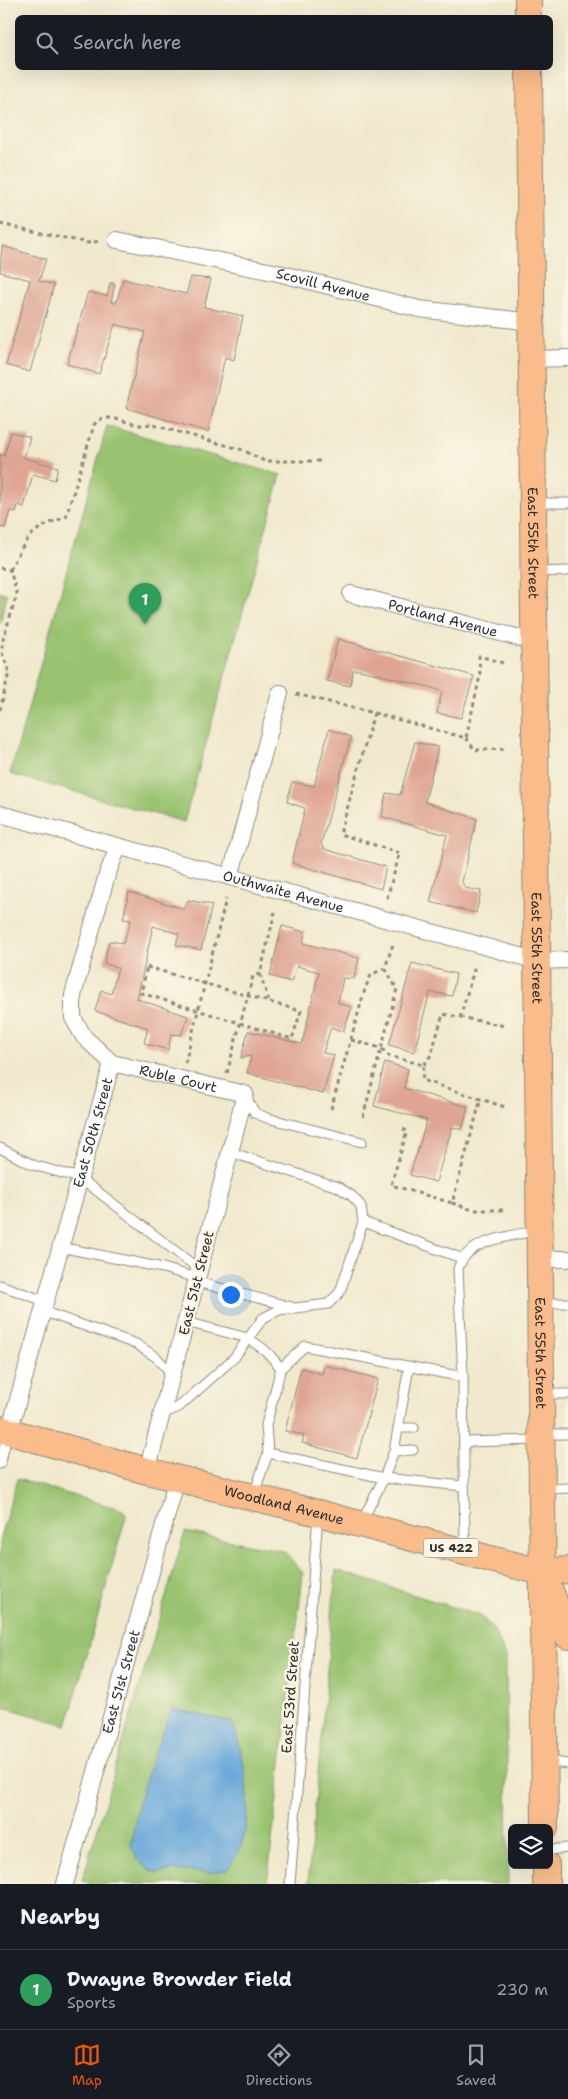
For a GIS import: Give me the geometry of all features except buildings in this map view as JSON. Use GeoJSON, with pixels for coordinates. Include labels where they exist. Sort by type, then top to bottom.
{"type":"FeatureCollection","features":[{"type":"Feature","properties":{"kind":"main road"},"geometry":{"type":"LineString","coordinates":[[528,0],[528,15]]}},
{"type":"Feature","properties":{"kind":"main road","name":"East 55th Street"},"geometry":{"type":"LineString","coordinates":[[529,70],[541,1230],[542,1572],[556,1762],[546,1824]]}},
{"type":"Feature","properties":{"kind":"main road","name":"Woodland Avenue"},"geometry":{"type":"LineString","coordinates":[[4,1430],[148,1471],[361,1524],[542,1572],[568,1570]]}},
{"type":"Feature","properties":{"kind":"main road"},"geometry":{"type":"LineString","coordinates":[[542,1572],[568,1636]]}},
{"type":"Feature","properties":{"kind":"main road"},"geometry":{"type":"LineString","coordinates":[[546,1869],[546,1884]]}},
{"type":"Feature","properties":{"kind":"street","name":"Scovill Avenue"},"geometry":{"type":"LineString","coordinates":[[117,240],[278,273],[419,309],[532,322]]}},
{"type":"Feature","properties":{"kind":"street"},"geometry":{"type":"LineString","coordinates":[[532,359],[568,358]]}},
{"type":"Feature","properties":{"kind":"street","name":"Portland Avenue"},"geometry":{"type":"LineString","coordinates":[[351,594],[535,642]]}},
{"type":"Feature","properties":{"kind":"street"},"geometry":{"type":"LineString","coordinates":[[230,878],[280,693]]}},
{"type":"Feature","properties":{"kind":"street","name":"Outhwaite Avenue"},"geometry":{"type":"LineString","coordinates":[[0,814],[118,848],[538,960],[568,960]]}},
{"type":"Feature","properties":{"kind":"street","name":"East 50th Street"},"geometry":{"type":"LineString","coordinates":[[4,1430],[44,1306],[112,1063],[84,1037],[73,1018],[73,995],[107,876],[118,848]]}},
{"type":"Feature","properties":{"kind":"street","name":"Ruble Court"},"geometry":{"type":"LineString","coordinates":[[112,1063],[245,1094]]}},
{"type":"Feature","properties":{"kind":"street","name":"East 51st Street"},"geometry":{"type":"LineString","coordinates":[[148,1471],[245,1094]]}},
{"type":"Feature","properties":{"kind":"street"},"geometry":{"type":"LineString","coordinates":[[541,1259],[568,1259]]}},
{"type":"Feature","properties":{"kind":"street","name":"East 51st Street"},"geometry":{"type":"LineString","coordinates":[[66,1884],[177,1478]]}},
{"type":"Feature","properties":{"kind":"lane"},"geometry":{"type":"LineString","coordinates":[[533,503],[568,503]]}},
{"type":"Feature","properties":{"kind":"lane"},"geometry":{"type":"LineString","coordinates":[[534,573],[568,571]]}},
{"type":"Feature","properties":{"kind":"lane"},"geometry":{"type":"LineString","coordinates":[[245,1094],[255,1113],[267,1118],[362,1142]]}},
{"type":"Feature","properties":{"kind":"lane"},"geometry":{"type":"LineString","coordinates":[[0,1148],[33,1165],[80,1178],[198,1277]]}},
{"type":"Feature","properties":{"kind":"lane"},"geometry":{"type":"LineString","coordinates":[[162,1414],[179,1407],[228,1364],[263,1318],[278,1310],[328,1304],[340,1292],[363,1222],[361,1206],[352,1196],[338,1187],[230,1152]]}},
{"type":"Feature","properties":{"kind":"lane"},"geometry":{"type":"LineString","coordinates":[[363,1222],[461,1258]]}},
{"type":"Feature","properties":{"kind":"lane"},"geometry":{"type":"LineString","coordinates":[[465,1551],[464,1446],[459,1402],[463,1377],[458,1269],[461,1258],[469,1250],[484,1243],[541,1230]]}},
{"type":"Feature","properties":{"kind":"lane"},"geometry":{"type":"LineString","coordinates":[[60,1247],[155,1266],[198,1277],[295,1307]]}},
{"type":"Feature","properties":{"kind":"lane"},"geometry":{"type":"LineString","coordinates":[[0,1285],[44,1306],[136,1344],[156,1357],[172,1374]]}},
{"type":"Feature","properties":{"kind":"lane"},"geometry":{"type":"LineString","coordinates":[[541,1303],[568,1303]]}},
{"type":"Feature","properties":{"kind":"lane"},"geometry":{"type":"LineString","coordinates":[[186,1322],[248,1338],[266,1351],[281,1368]]}},
{"type":"Feature","properties":{"kind":"lane"},"geometry":{"type":"LineString","coordinates":[[253,1497],[268,1453],[266,1425],[281,1368],[305,1346],[463,1377]]}},
{"type":"Feature","properties":{"kind":"lane"},"geometry":{"type":"LineString","coordinates":[[361,1524],[384,1478],[394,1451],[398,1428],[407,1402],[409,1367]]}},
{"type":"Feature","properties":{"kind":"lane"},"geometry":{"type":"LineString","coordinates":[[542,1394],[568,1394]]}},
{"type":"Feature","properties":{"kind":"lane"},"geometry":{"type":"LineString","coordinates":[[398,1428],[414,1428]]}},
{"type":"Feature","properties":{"kind":"lane"},"geometry":{"type":"LineString","coordinates":[[453,1428],[463,1428]]}},
{"type":"Feature","properties":{"kind":"lane"},"geometry":{"type":"LineString","coordinates":[[0,1464],[4,1430]]}},
{"type":"Feature","properties":{"kind":"lane"},"geometry":{"type":"LineString","coordinates":[[453,1450],[464,1446],[568,1434]]}},
{"type":"Feature","properties":{"kind":"lane"},"geometry":{"type":"LineString","coordinates":[[394,1451],[413,1450]]}},
{"type":"Feature","properties":{"kind":"lane"},"geometry":{"type":"LineString","coordinates":[[268,1453],[384,1478],[463,1486]]}},
{"type":"Feature","properties":{"kind":"lane"},"geometry":{"type":"LineString","coordinates":[[542,1488],[568,1488]]}},
{"type":"Feature","properties":{"kind":"lane","name":"East 53rd Street"},"geometry":{"type":"LineString","coordinates":[[290,1884],[318,1513]]}},
{"type":"Feature","properties":{"kind":"lane"},"geometry":{"type":"LineString","coordinates":[[553,1850],[568,1848]]}},
{"type":"Feature","properties":{"kind":"path"},"geometry":{"type":"LineString","coordinates":[[0,224],[88,243],[117,240]]}},
{"type":"Feature","properties":{"kind":"path"},"geometry":{"type":"LineString","coordinates":[[0,710],[9,672],[2,653],[2,643],[17,594],[10,570],[26,539],[42,525],[66,517],[94,425],[98,419],[106,417],[143,426],[150,424],[243,450],[264,461],[322,461]]}},
{"type":"Feature","properties":{"kind":"path"},"geometry":{"type":"LineString","coordinates":[[0,568],[10,570]]}},
{"type":"Feature","properties":{"kind":"path"},"geometry":{"type":"LineString","coordinates":[[466,738],[480,676],[478,656],[503,663]]}},
{"type":"Feature","properties":{"kind":"path"},"geometry":{"type":"LineString","coordinates":[[280,693],[302,694],[466,738],[475,750],[504,749]]}},
{"type":"Feature","properties":{"kind":"path"},"geometry":{"type":"LineString","coordinates":[[374,713],[340,834],[400,853],[385,904]]}},
{"type":"Feature","properties":{"kind":"path"},"geometry":{"type":"LineString","coordinates":[[185,1064],[226,899]]}},
{"type":"Feature","properties":{"kind":"path"},"geometry":{"type":"LineString","coordinates":[[269,1002],[260,974],[275,912]]}},
{"type":"Feature","properties":{"kind":"path"},"geometry":{"type":"LineString","coordinates":[[331,1108],[365,988],[372,975],[385,968],[393,944]]}},
{"type":"Feature","properties":{"kind":"path"},"geometry":{"type":"LineString","coordinates":[[460,1018],[475,966]]}},
{"type":"Feature","properties":{"kind":"path"},"geometry":{"type":"LineString","coordinates":[[148,967],[205,983],[301,1011],[292,1039],[141,994],[148,967]]}},
{"type":"Feature","properties":{"kind":"path"},"geometry":{"type":"LineString","coordinates":[[363,1117],[397,988],[385,968]]}},
{"type":"Feature","properties":{"kind":"path"},"geometry":{"type":"LineString","coordinates":[[226,1076],[253,976],[260,974]]}},
{"type":"Feature","properties":{"kind":"path"},"geometry":{"type":"LineString","coordinates":[[505,1026],[443,1014],[431,1055],[424,1065],[422,1080],[505,1106]]}},
{"type":"Feature","properties":{"kind":"path"},"geometry":{"type":"LineString","coordinates":[[351,1040],[381,1048],[389,1056],[424,1065]]}},
{"type":"Feature","properties":{"kind":"path"},"geometry":{"type":"LineString","coordinates":[[452,1203],[480,1099]]}},
{"type":"Feature","properties":{"kind":"path"},"geometry":{"type":"LineString","coordinates":[[403,1129],[407,1131],[391,1185],[473,1210],[506,1210]]}},
{"type":"Feature","properties":{"kind":"green space"},"geometry":{"type":"Polygon","coordinates":[[[107,426],[281,475],[184,822],[10,774],[107,426]]]}},
{"type":"Feature","properties":{"kind":"green space"},"geometry":{"type":"Polygon","coordinates":[[[0,592],[7,594],[0,624],[0,592]]]}},
{"type":"Feature","properties":{"kind":"green space"},"geometry":{"type":"Polygon","coordinates":[[[17,1479],[123,1510],[126,1516],[67,1725],[0,1706],[0,1538],[17,1479]]]}},
{"type":"Feature","properties":{"kind":"green space"},"geometry":{"type":"Polygon","coordinates":[[[185,1532],[284,1551],[303,1573],[267,1884],[94,1884],[82,1881],[185,1532]]]}},
{"type":"Feature","properties":{"kind":"green space"},"geometry":{"type":"Polygon","coordinates":[[[336,1570],[481,1616],[494,1630],[506,1656],[508,1884],[308,1884],[336,1570]]]}},
{"type":"Feature","properties":{"kind":"water"},"geometry":{"type":"Polygon","coordinates":[[[172,1709],[232,1722],[237,1735],[246,1785],[246,1819],[240,1848],[228,1869],[210,1873],[174,1870],[158,1873],[150,1870],[138,1860],[131,1845],[139,1801],[153,1757],[172,1709]]]}},
{"type":"Feature","properties":{"kind":"place","name":"Dwayne Browder Field"},"geometry":{"type":"Point","coordinates":[145,624]}}]}
